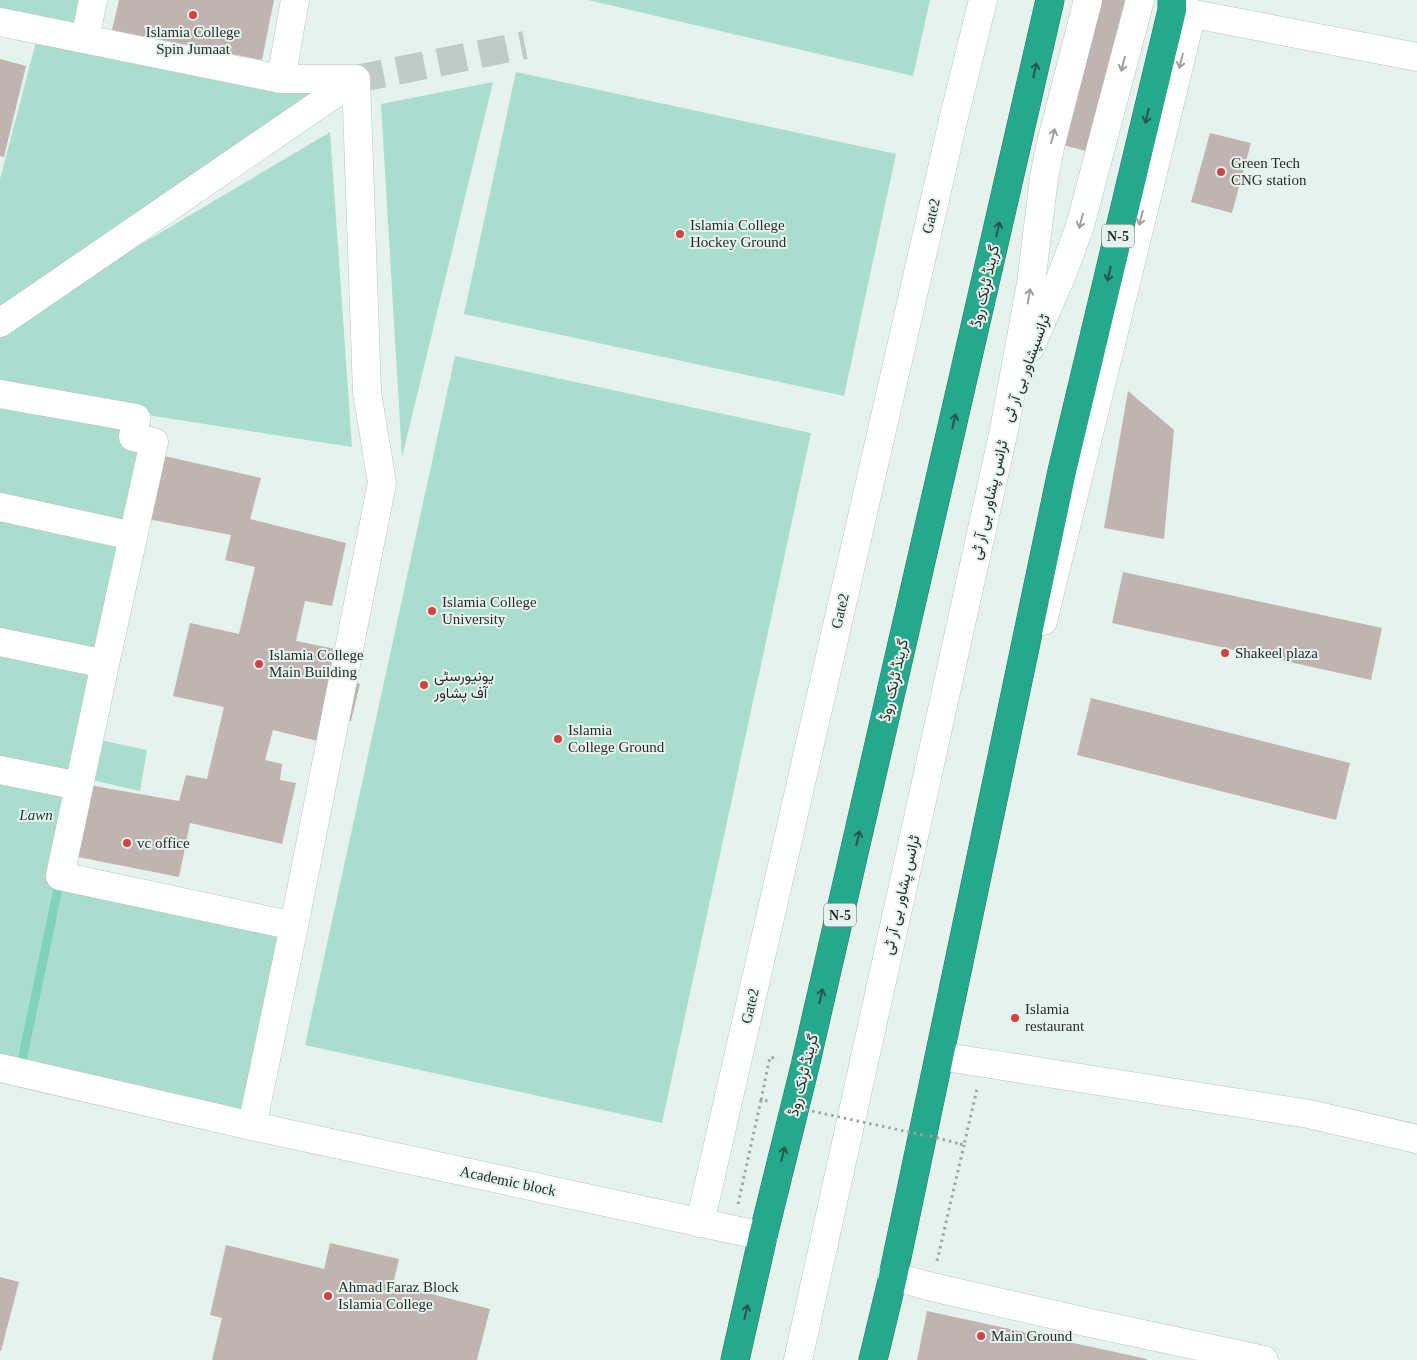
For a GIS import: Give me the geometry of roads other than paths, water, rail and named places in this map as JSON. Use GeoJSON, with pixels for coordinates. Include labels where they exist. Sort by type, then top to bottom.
{"type":"FeatureCollection","features":[{"type":"Feature","properties":{"kind":"highway","name":"گرینڈ ٹرنک روڈ"},"geometry":{"type":"LineString","coordinates":[[735,1360],[814,1027],[1050,0]]}},
{"type":"Feature","properties":{"kind":"highway","name":"N-5"},"geometry":{"type":"LineString","coordinates":[[873,1360],[898,1278],[1062,471],[1178,8]]}},
{"type":"Feature","properties":{"kind":"street"},"geometry":{"type":"LineString","coordinates":[[85,39],[93,0]]}},
{"type":"Feature","properties":{"kind":"street"},"geometry":{"type":"LineString","coordinates":[[281,79],[295,0]]}},
{"type":"Feature","properties":{"kind":"street","name":"Gate2"},"geometry":{"type":"LineString","coordinates":[[700,1223],[950,135],[983,0]]}},
{"type":"Feature","properties":{"kind":"street","name":"ٹرانسپشاور بی آر ٹی"},"geometry":{"type":"LineString","coordinates":[[1004,430],[1031,283],[1044,178],[1050,147],[1088,0]]}},
{"type":"Feature","properties":{"kind":"street","name":"ٹرانسپشاور بی آر ٹی"},"geometry":{"type":"LineString","coordinates":[[1004,430],[1032,344],[1080,226],[1140,0]]}},
{"type":"Feature","properties":{"kind":"street"},"geometry":{"type":"LineString","coordinates":[[886,1360],[898,1278],[952,1058],[969,978],[980,910],[1178,8],[1220,9],[1417,58]]}},
{"type":"Feature","properties":{"kind":"street"},"geometry":{"type":"LineString","coordinates":[[0,22],[281,79],[356,79]]}},
{"type":"Feature","properties":{"kind":"street"},"geometry":{"type":"LineString","coordinates":[[0,323],[356,79]]}},
{"type":"Feature","properties":{"kind":"street"},"geometry":{"type":"LineString","coordinates":[[252,1126],[294,926],[382,483],[367,392],[356,79]]}},
{"type":"Feature","properties":{"kind":"street"},"geometry":{"type":"LineString","coordinates":[[0,394],[136,418],[133,437],[154,442],[60,876],[294,926]]}},
{"type":"Feature","properties":{"kind":"street","name":"ٹرانس پشاور بی آر ٹی"},"geometry":{"type":"LineString","coordinates":[[798,1360],[1004,430]]}},
{"type":"Feature","properties":{"kind":"street"},"geometry":{"type":"LineString","coordinates":[[0,507],[133,536]]}},
{"type":"Feature","properties":{"kind":"street"},"geometry":{"type":"LineString","coordinates":[[0,642],[105,664]]}},
{"type":"Feature","properties":{"kind":"street"},"geometry":{"type":"LineString","coordinates":[[0,770],[79,786]]}},
{"type":"Feature","properties":{"kind":"street"},"geometry":{"type":"LineString","coordinates":[[952,1058],[1308,1114],[1417,1139]]}},
{"type":"Feature","properties":{"kind":"street","name":"Academic block"},"geometry":{"type":"LineString","coordinates":[[0,1068],[252,1126],[763,1236]]}},
{"type":"Feature","properties":{"kind":"street"},"geometry":{"type":"LineString","coordinates":[[898,1278],[1264,1360]]}},
{"type":"Feature","properties":{"kind":"waterway"},"geometry":{"type":"LineString","coordinates":[[20,1070],[60,879]]}},
{"type":"Feature","properties":{"kind":"tunnel"},"geometry":{"type":"LineString","coordinates":[[356,79],[525,45]]}},
{"type":"Feature","properties":{"kind":"place","name":"Islamia College Spin Jumaat"},"geometry":{"type":"Point","coordinates":[193,15]}},
{"type":"Feature","properties":{"kind":"place","name":"Green Tech CNG station"},"geometry":{"type":"Point","coordinates":[1221,172]}},
{"type":"Feature","properties":{"kind":"place","name":"Islamia College Hockey Ground"},"geometry":{"type":"Point","coordinates":[680,234]}},
{"type":"Feature","properties":{"kind":"place","name":"Islamia College University"},"geometry":{"type":"Point","coordinates":[432,611]}},
{"type":"Feature","properties":{"kind":"place","name":"Shakeel plaza"},"geometry":{"type":"Point","coordinates":[1225,653]}},
{"type":"Feature","properties":{"kind":"place","name":"Islamia College Main Building"},"geometry":{"type":"Point","coordinates":[259,664]}},
{"type":"Feature","properties":{"kind":"place","name":"یونیورسٹی آف پشاور"},"geometry":{"type":"Point","coordinates":[424,685]}},
{"type":"Feature","properties":{"kind":"place","name":"Islamia College Ground"},"geometry":{"type":"Point","coordinates":[558,739]}},
{"type":"Feature","properties":{"kind":"place","name":"vc office"},"geometry":{"type":"Point","coordinates":[127,843]}},
{"type":"Feature","properties":{"kind":"place","name":"Islamia restaurant"},"geometry":{"type":"Point","coordinates":[1015,1018]}},
{"type":"Feature","properties":{"kind":"place","name":"Ahmad Faraz Block Islamia College"},"geometry":{"type":"Point","coordinates":[328,1296]}},
{"type":"Feature","properties":{"kind":"place","name":"Main Ground"},"geometry":{"type":"Point","coordinates":[981,1336]}},
{"type":"Feature","properties":{"kind":"park label","name":"Lawn"},"geometry":{"type":"Point","coordinates":[36,815]}}]}
